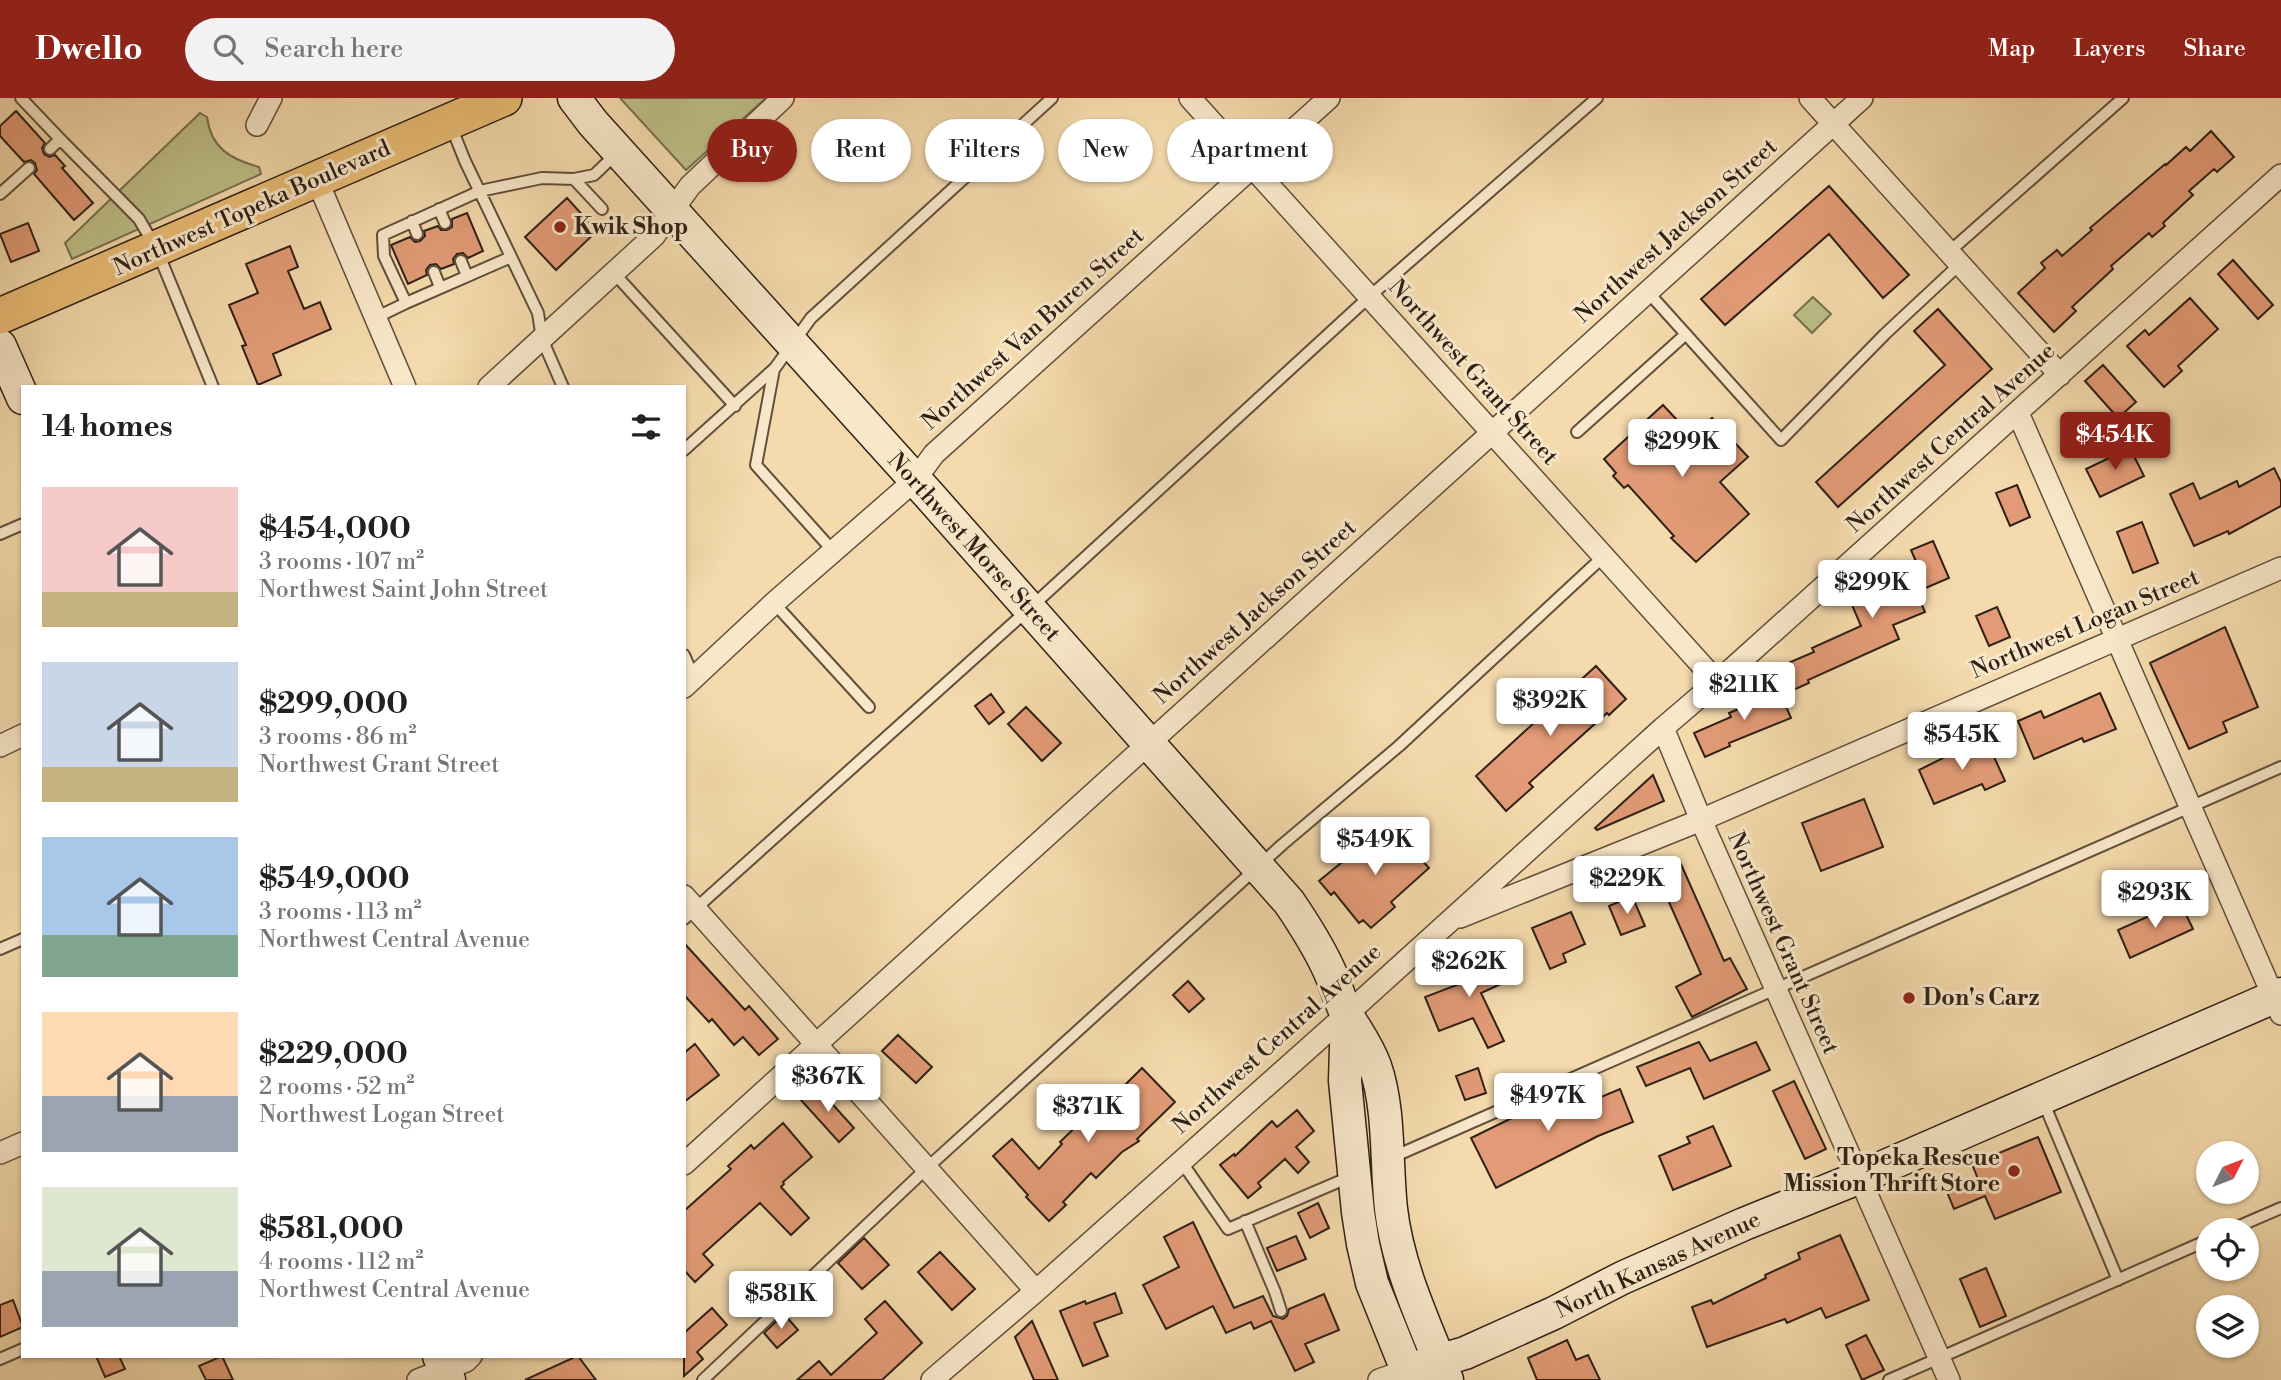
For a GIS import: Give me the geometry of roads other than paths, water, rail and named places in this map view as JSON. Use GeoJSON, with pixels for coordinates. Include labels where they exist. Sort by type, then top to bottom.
{"type":"FeatureCollection","features":[{"type":"Feature","properties":{"kind":"main road","name":"Northwest Topeka Boulevard"},"geometry":{"type":"LineString","coordinates":[[0,316],[504,98]]}},
{"type":"Feature","properties":{"kind":"main road","name":"Northwest Morse Street"},"geometry":{"type":"LineString","coordinates":[[574,98],[672,210],[783,356],[915,480],[1260,866],[1307,928],[1329,970],[1346,1014],[1365,1043],[1376,1068],[1383,1108],[1392,1210],[1399,1247],[1408,1284],[1443,1370]]}},
{"type":"Feature","properties":{"kind":"main road"},"geometry":{"type":"LineString","coordinates":[[0,346],[21,393]]}},
{"type":"Feature","properties":{"kind":"main road","name":"North Kansas Avenue"},"geometry":{"type":"LineString","coordinates":[[1399,1377],[1443,1370],[1465,1353],[1622,1278],[1744,1224],[2042,1098],[2279,1002]]}},
{"type":"Feature","properties":{"kind":"main road","name":"Northwest Morse Street"},"geometry":{"type":"LineString","coordinates":[[1346,1014],[1345,1081],[1359,1223],[1399,1377]]}},
{"type":"Feature","properties":{"kind":"street"},"geometry":{"type":"LineString","coordinates":[[257,125],[271,98]]}},
{"type":"Feature","properties":{"kind":"street"},"geometry":{"type":"LineString","coordinates":[[491,385],[654,236],[690,186],[783,98]]}},
{"type":"Feature","properties":{"kind":"street","name":"Northwest Grant Street"},"geometry":{"type":"LineString","coordinates":[[1190,98],[1209,119]]}},
{"type":"Feature","properties":{"kind":"street","name":"Northwest Van Buren Street"},"geometry":{"type":"LineString","coordinates":[[1306,119],[1329,98]]}},
{"type":"Feature","properties":{"kind":"street"},"geometry":{"type":"LineString","coordinates":[[1810,98],[2060,375]]}},
{"type":"Feature","properties":{"kind":"street","name":"Northwest Jackson Street"},"geometry":{"type":"LineString","coordinates":[[686,1162],[1862,98]]}},
{"type":"Feature","properties":{"kind":"street","name":"Northwest Central Avenue"},"geometry":{"type":"LineString","coordinates":[[938,1378],[2281,175]]}},
{"type":"Feature","properties":{"kind":"street"},"geometry":{"type":"LineString","coordinates":[[317,180],[404,385]]}},
{"type":"Feature","properties":{"kind":"street","name":"Northwest Van Buren Street"},"geometry":{"type":"LineString","coordinates":[[689,683],[915,480],[934,454],[1235,182]]}},
{"type":"Feature","properties":{"kind":"street","name":"Northwest Grant Street"},"geometry":{"type":"LineString","coordinates":[[1266,182],[1717,682]]}},
{"type":"Feature","properties":{"kind":"street"},"geometry":{"type":"LineString","coordinates":[[2018,413],[2279,1002]]}},
{"type":"Feature","properties":{"kind":"street","name":"Northwest Logan Street"},"geometry":{"type":"LineString","coordinates":[[1445,922],[1701,820],[2281,568]]}},
{"type":"Feature","properties":{"kind":"street","name":"Northwest Grant Street"},"geometry":{"type":"LineString","coordinates":[[1663,728],[1775,990],[1948,1380]]}},
{"type":"Feature","properties":{"kind":"street"},"geometry":{"type":"LineString","coordinates":[[0,746],[21,736]]}},
{"type":"Feature","properties":{"kind":"street"},"geometry":{"type":"LineString","coordinates":[[688,908],[817,1045],[1036,1291]]}},
{"type":"Feature","properties":{"kind":"street"},"geometry":{"type":"LineString","coordinates":[[0,1153],[21,1144]]}},
{"type":"Feature","properties":{"kind":"lane"},"geometry":{"type":"LineString","coordinates":[[21,98],[139,219],[157,250],[212,385]]}},
{"type":"Feature","properties":{"kind":"lane"},"geometry":{"type":"LineString","coordinates":[[686,448],[735,406],[783,356],[811,318],[1052,98]]}},
{"type":"Feature","properties":{"kind":"lane"},"geometry":{"type":"LineString","coordinates":[[688,908],[1030,608],[1369,297],[1597,98]]}},
{"type":"Feature","properties":{"kind":"lane"},"geometry":{"type":"LineString","coordinates":[[1647,291],[1781,440],[1885,334],[1954,258],[2123,98]]}},
{"type":"Feature","properties":{"kind":"lane"},"geometry":{"type":"LineString","coordinates":[[449,121],[538,313],[542,339],[562,385]]}},
{"type":"Feature","properties":{"kind":"lane"},"geometry":{"type":"LineString","coordinates":[[50,149],[60,139]]}},
{"type":"Feature","properties":{"kind":"lane"},"geometry":{"type":"LineString","coordinates":[[405,303],[384,256],[383,235],[480,191],[542,178],[574,179],[594,175],[619,151]]}},
{"type":"Feature","properties":{"kind":"lane"},"geometry":{"type":"LineString","coordinates":[[0,194],[29,168]]}},
{"type":"Feature","properties":{"kind":"lane"},"geometry":{"type":"LineString","coordinates":[[574,179],[602,209]]}},
{"type":"Feature","properties":{"kind":"lane"},"geometry":{"type":"LineString","coordinates":[[439,209],[444,222]]}},
{"type":"Feature","properties":{"kind":"lane"},"geometry":{"type":"LineString","coordinates":[[412,221],[418,234]]}},
{"type":"Feature","properties":{"kind":"lane"},"geometry":{"type":"LineString","coordinates":[[375,317],[511,257]]}},
{"type":"Feature","properties":{"kind":"lane"},"geometry":{"type":"LineString","coordinates":[[461,261],[467,276]]}},
{"type":"Feature","properties":{"kind":"lane"},"geometry":{"type":"LineString","coordinates":[[434,272],[440,287]]}},
{"type":"Feature","properties":{"kind":"lane"},"geometry":{"type":"LineString","coordinates":[[613,272],[735,406]]}},
{"type":"Feature","properties":{"kind":"lane"},"geometry":{"type":"LineString","coordinates":[[1577,432],[1686,334]]}},
{"type":"Feature","properties":{"kind":"lane"},"geometry":{"type":"LineString","coordinates":[[783,356],[756,465],[834,552]]}},
{"type":"Feature","properties":{"kind":"lane"},"geometry":{"type":"LineString","coordinates":[[0,534],[21,525]]}},
{"type":"Feature","properties":{"kind":"lane"},"geometry":{"type":"LineString","coordinates":[[704,1380],[927,1168],[1283,844],[1399,746],[1604,556]]}},
{"type":"Feature","properties":{"kind":"lane"},"geometry":{"type":"LineString","coordinates":[[774,604],[869,707]]}},
{"type":"Feature","properties":{"kind":"lane"},"geometry":{"type":"LineString","coordinates":[[1388,1159],[2281,768]]}},
{"type":"Feature","properties":{"kind":"lane"},"geometry":{"type":"LineString","coordinates":[[0,949],[21,940]]}},
{"type":"Feature","properties":{"kind":"lane"},"geometry":{"type":"LineString","coordinates":[[2042,1098],[2118,1280]]}},
{"type":"Feature","properties":{"kind":"lane"},"geometry":{"type":"LineString","coordinates":[[1181,1161],[1228,1229],[1354,1175]]}},
{"type":"Feature","properties":{"kind":"lane"},"geometry":{"type":"LineString","coordinates":[[2258,1218],[2281,1208]]}},
{"type":"Feature","properties":{"kind":"lane"},"geometry":{"type":"LineString","coordinates":[[1245,1222],[1281,1311]]}},
{"type":"Feature","properties":{"kind":"lane"},"geometry":{"type":"LineString","coordinates":[[1889,1380],[2196,1245]]}},
{"type":"Feature","properties":{"kind":"lane"},"geometry":{"type":"LineString","coordinates":[[0,1359],[21,1350]]}},
{"type":"Feature","properties":{"kind":"place","name":"Kwik Shop"},"geometry":{"type":"Point","coordinates":[560,227]}},
{"type":"Feature","properties":{"kind":"place","name":"Don's Carz"},"geometry":{"type":"Point","coordinates":[1909,998]}},
{"type":"Feature","properties":{"kind":"place","name":"Topeka Rescue Mission Thrift Store"},"geometry":{"type":"Point","coordinates":[2014,1171]}}]}
